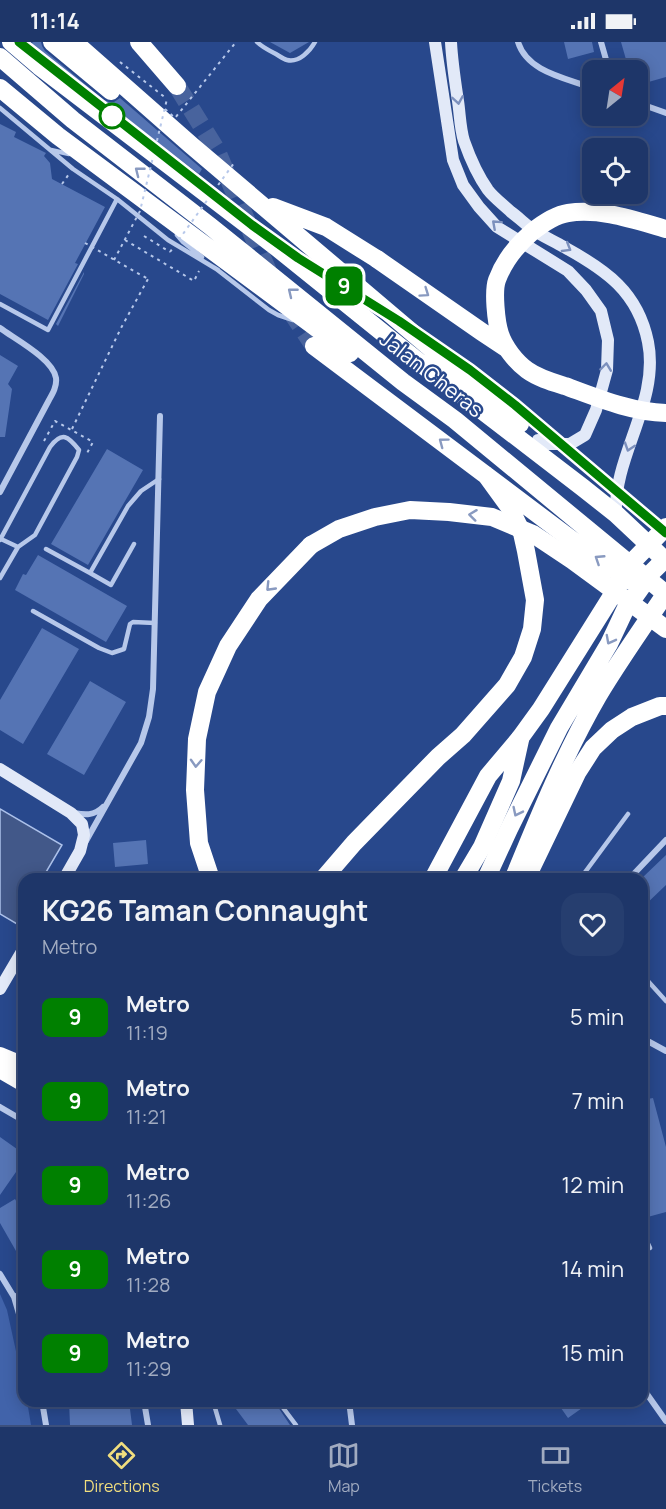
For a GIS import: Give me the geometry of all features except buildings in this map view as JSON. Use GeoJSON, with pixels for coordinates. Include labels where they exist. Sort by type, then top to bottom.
{"type":"FeatureCollection","features":[{"type":"Feature","properties":{"kind":"highway","name":"Jalan Cheras"},"geometry":{"type":"LineString","coordinates":[[11,42],[39,66],[276,246],[419,362],[582,487],[666,559]]}},
{"type":"Feature","properties":{"kind":"highway"},"geometry":{"type":"LineString","coordinates":[[52,42],[154,128],[191,145]]}},
{"type":"Feature","properties":{"kind":"highway"},"geometry":{"type":"LineString","coordinates":[[74,42],[191,145],[561,459],[582,487]]}},
{"type":"Feature","properties":{"kind":"highway"},"geometry":{"type":"LineString","coordinates":[[139,42],[172,92]]}},
{"type":"Feature","properties":{"kind":"highway","name":"Jalan Cheras"},"geometry":{"type":"LineString","coordinates":[[0,57],[73,120],[210,226],[403,382],[455,420],[666,594]]}},
{"type":"Feature","properties":{"kind":"highway"},"geometry":{"type":"LineString","coordinates":[[0,88],[86,157],[312,326],[371,368],[403,382]]}},
{"type":"Feature","properties":{"kind":"highway"},"geometry":{"type":"LineString","coordinates":[[260,203],[326,227],[526,360],[626,399],[666,406]]}},
{"type":"Feature","properties":{"kind":"highway"},"geometry":{"type":"LineString","coordinates":[[666,229],[603,213],[564,214],[541,224],[512,251],[497,280],[494,293],[500,334],[510,352],[527,370],[611,403],[652,413],[666,413]]}},
{"type":"Feature","properties":{"kind":"highway"},"geometry":{"type":"LineString","coordinates":[[314,345],[592,555],[666,602]]}},
{"type":"Feature","properties":{"kind":"highway"},"geometry":{"type":"LineString","coordinates":[[328,873],[354,843],[486,710],[507,685],[524,657],[532,629],[535,600],[531,575],[522,533],[510,508],[486,475]]}},
{"type":"Feature","properties":{"kind":"highway"},"geometry":{"type":"LineString","coordinates":[[209,873],[200,843],[195,790],[197,740],[207,692],[228,646],[259,599],[311,545],[339,529],[375,517],[410,510],[492,517],[543,540],[666,629]]}},
{"type":"Feature","properties":{"kind":"highway"},"geometry":{"type":"LineString","coordinates":[[436,873],[488,776],[541,709],[635,559],[666,527]]}},
{"type":"Feature","properties":{"kind":"highway"},"geometry":{"type":"LineString","coordinates":[[489,873],[558,728],[609,644],[625,610],[652,572],[666,559]]}},
{"type":"Feature","properties":{"kind":"highway"},"geometry":{"type":"LineString","coordinates":[[515,873],[552,788],[597,698],[622,657],[666,594]]}},
{"type":"Feature","properties":{"kind":"highway"},"geometry":{"type":"LineString","coordinates":[[529,873],[577,773],[593,748],[612,730],[633,717],[666,705]]}},
{"type":"Feature","properties":{"kind":"highway"},"geometry":{"type":"LineString","coordinates":[[467,873],[482,847],[511,781],[520,738]]}},
{"type":"Feature","properties":{"kind":"highway"},"geometry":{"type":"LineString","coordinates":[[0,1048],[18,1054]]}},
{"type":"Feature","properties":{"kind":"highway"},"geometry":{"type":"LineString","coordinates":[[0,1056],[18,1064]]}},
{"type":"Feature","properties":{"kind":"highway"},"geometry":{"type":"LineString","coordinates":[[0,1071],[18,1081]]}},
{"type":"Feature","properties":{"kind":"street"},"geometry":{"type":"LineString","coordinates":[[435,42],[453,160],[463,185],[497,227],[568,271],[601,311],[606,330],[607,370],[596,410],[585,435],[570,444],[549,444],[538,440]]}},
{"type":"Feature","properties":{"kind":"street"},"geometry":{"type":"LineString","coordinates":[[450,42],[464,140],[475,168],[489,192],[532,229],[567,248],[618,282],[632,300],[643,323],[650,365],[640,413],[620,476],[615,500],[616,514]]}},
{"type":"Feature","properties":{"kind":"street"},"geometry":{"type":"LineString","coordinates":[[518,42],[520,50],[531,63],[543,70],[582,84]]}},
{"type":"Feature","properties":{"kind":"street"},"geometry":{"type":"LineString","coordinates":[[602,42],[606,60]]}},
{"type":"Feature","properties":{"kind":"street"},"geometry":{"type":"LineString","coordinates":[[648,107],[666,113]]}},
{"type":"Feature","properties":{"kind":"street"},"geometry":{"type":"LineString","coordinates":[[0,328],[48,363],[56,375],[56,386],[0,492]]}},
{"type":"Feature","properties":{"kind":"street"},"geometry":{"type":"LineString","coordinates":[[67,873],[141,743],[149,717],[153,689],[160,416]]}},
{"type":"Feature","properties":{"kind":"street"},"geometry":{"type":"LineString","coordinates":[[0,769],[71,813],[82,824],[84,836],[80,851]]}},
{"type":"Feature","properties":{"kind":"street"},"geometry":{"type":"LineString","coordinates":[[71,813],[89,815],[99,811],[105,805]]}},
{"type":"Feature","properties":{"kind":"street"},"geometry":{"type":"LineString","coordinates":[[635,873],[666,840]]}},
{"type":"Feature","properties":{"kind":"street"},"geometry":{"type":"LineString","coordinates":[[0,989],[18,958]]}},
{"type":"Feature","properties":{"kind":"street"},"geometry":{"type":"LineString","coordinates":[[648,1041],[666,1051]]}},
{"type":"Feature","properties":{"kind":"street"},"geometry":{"type":"LineString","coordinates":[[0,1107],[18,1118]]}},
{"type":"Feature","properties":{"kind":"street"},"geometry":{"type":"LineString","coordinates":[[0,1274],[14,1297],[18,1311]]}},
{"type":"Feature","properties":{"kind":"street"},"geometry":{"type":"LineString","coordinates":[[14,1297],[18,1295]]}},
{"type":"Feature","properties":{"kind":"street"},"geometry":{"type":"LineString","coordinates":[[648,1396],[666,1421]]}},
{"type":"Feature","properties":{"kind":"street"},"geometry":{"type":"LineString","coordinates":[[43,1407],[46,1425]]}},
{"type":"Feature","properties":{"kind":"street"},"geometry":{"type":"LineString","coordinates":[[145,1407],[148,1425]]}},
{"type":"Feature","properties":{"kind":"street"},"geometry":{"type":"LineString","coordinates":[[186,1407],[188,1425]]}},
{"type":"Feature","properties":{"kind":"street"},"geometry":{"type":"LineString","coordinates":[[350,1407],[352,1425]]}},
{"type":"Feature","properties":{"kind":"lane"},"geometry":{"type":"LineString","coordinates":[[257,42],[288,61],[297,60],[312,48],[315,42]]}},
{"type":"Feature","properties":{"kind":"lane"},"geometry":{"type":"LineString","coordinates":[[0,108],[72,169],[117,199],[168,240],[218,270]]}},
{"type":"Feature","properties":{"kind":"lane"},"geometry":{"type":"LineString","coordinates":[[49,149],[86,157]]}},
{"type":"Feature","properties":{"kind":"lane"},"geometry":{"type":"LineString","coordinates":[[0,304],[48,330],[117,199]]}},
{"type":"Feature","properties":{"kind":"lane"},"geometry":{"type":"LineString","coordinates":[[155,207],[169,224]]}},
{"type":"Feature","properties":{"kind":"lane"},"geometry":{"type":"LineString","coordinates":[[176,233],[183,242],[269,310],[312,326]]}},
{"type":"Feature","properties":{"kind":"lane"},"geometry":{"type":"LineString","coordinates":[[0,578],[18,548],[35,535],[77,458],[79,450],[70,439],[63,437],[56,440],[50,447],[0,540],[18,548]]}},
{"type":"Feature","properties":{"kind":"lane"},"geometry":{"type":"LineString","coordinates":[[90,573],[128,506],[141,491],[159,479]]}},
{"type":"Feature","properties":{"kind":"lane"},"geometry":{"type":"LineString","coordinates":[[46,549],[111,585],[134,544]]}},
{"type":"Feature","properties":{"kind":"lane"},"geometry":{"type":"LineString","coordinates":[[33,611],[112,653],[124,649],[130,624],[133,622],[155,623]]}},
{"type":"Feature","properties":{"kind":"lane"},"geometry":{"type":"LineString","coordinates":[[584,873],[628,814]]}},
{"type":"Feature","properties":{"kind":"lane"},"geometry":{"type":"LineString","coordinates":[[648,981],[666,1001]]}},
{"type":"Feature","properties":{"kind":"lane"},"geometry":{"type":"LineString","coordinates":[[648,1244],[650,1248]]}},
{"type":"Feature","properties":{"kind":"lane"},"geometry":{"type":"LineString","coordinates":[[215,1407],[220,1425]]}},
{"type":"Feature","properties":{"kind":"lane"},"geometry":{"type":"LineString","coordinates":[[282,1407],[296,1425]]}},
{"type":"Feature","properties":{"kind":"path"},"geometry":{"type":"LineString","coordinates":[[165,109],[175,118],[236,42]]}},
{"type":"Feature","properties":{"kind":"path"},"geometry":{"type":"LineString","coordinates":[[114,260],[140,211],[165,109],[172,92],[119,62]]}},
{"type":"Feature","properties":{"kind":"path"},"geometry":{"type":"LineString","coordinates":[[144,236],[170,252],[234,163]]}},
{"type":"Feature","properties":{"kind":"path"},"geometry":{"type":"LineString","coordinates":[[62,184],[72,169]]}},
{"type":"Feature","properties":{"kind":"path"},"geometry":{"type":"LineString","coordinates":[[125,240],[194,281],[199,271]]}},
{"type":"Feature","properties":{"kind":"path"},"geometry":{"type":"LineString","coordinates":[[72,430],[121,328],[148,279],[85,243]]}},
{"type":"Feature","properties":{"kind":"path"},"geometry":{"type":"LineString","coordinates":[[44,440],[55,421],[93,442],[85,458]]}},
{"type":"Feature","properties":{"kind":"shaded area"},"geometry":{"type":"Polygon","coordinates":[[[0,809],[62,845],[46,873],[18,873],[17,924],[0,914],[0,809]]]}},
{"type":"Feature","properties":{"kind":"shaded area"},"geometry":{"type":"Polygon","coordinates":[[[0,1294],[7,1310],[18,1360],[18,1407],[28,1407],[31,1425],[0,1425],[0,1294]]]}},
{"type":"Feature","properties":{"kind":"tunnel"},"geometry":{"type":"LineString","coordinates":[[177,86],[216,149],[270,276]]}},
{"type":"Feature","properties":{"kind":"tunnel"},"geometry":{"type":"LineString","coordinates":[[290,310],[314,346]]}},
{"type":"Feature","properties":{"kind":"railway"},"geometry":{"type":"LineString","coordinates":[[19,42],[251,225],[301,260],[456,359],[562,444],[666,533]]}},
{"type":"Feature","properties":{"kind":"metro line","name":"9"},"geometry":{"type":"LineString","coordinates":[[19,42],[252,225],[298,258],[399,321],[470,370],[515,405],[666,533]]}}]}
